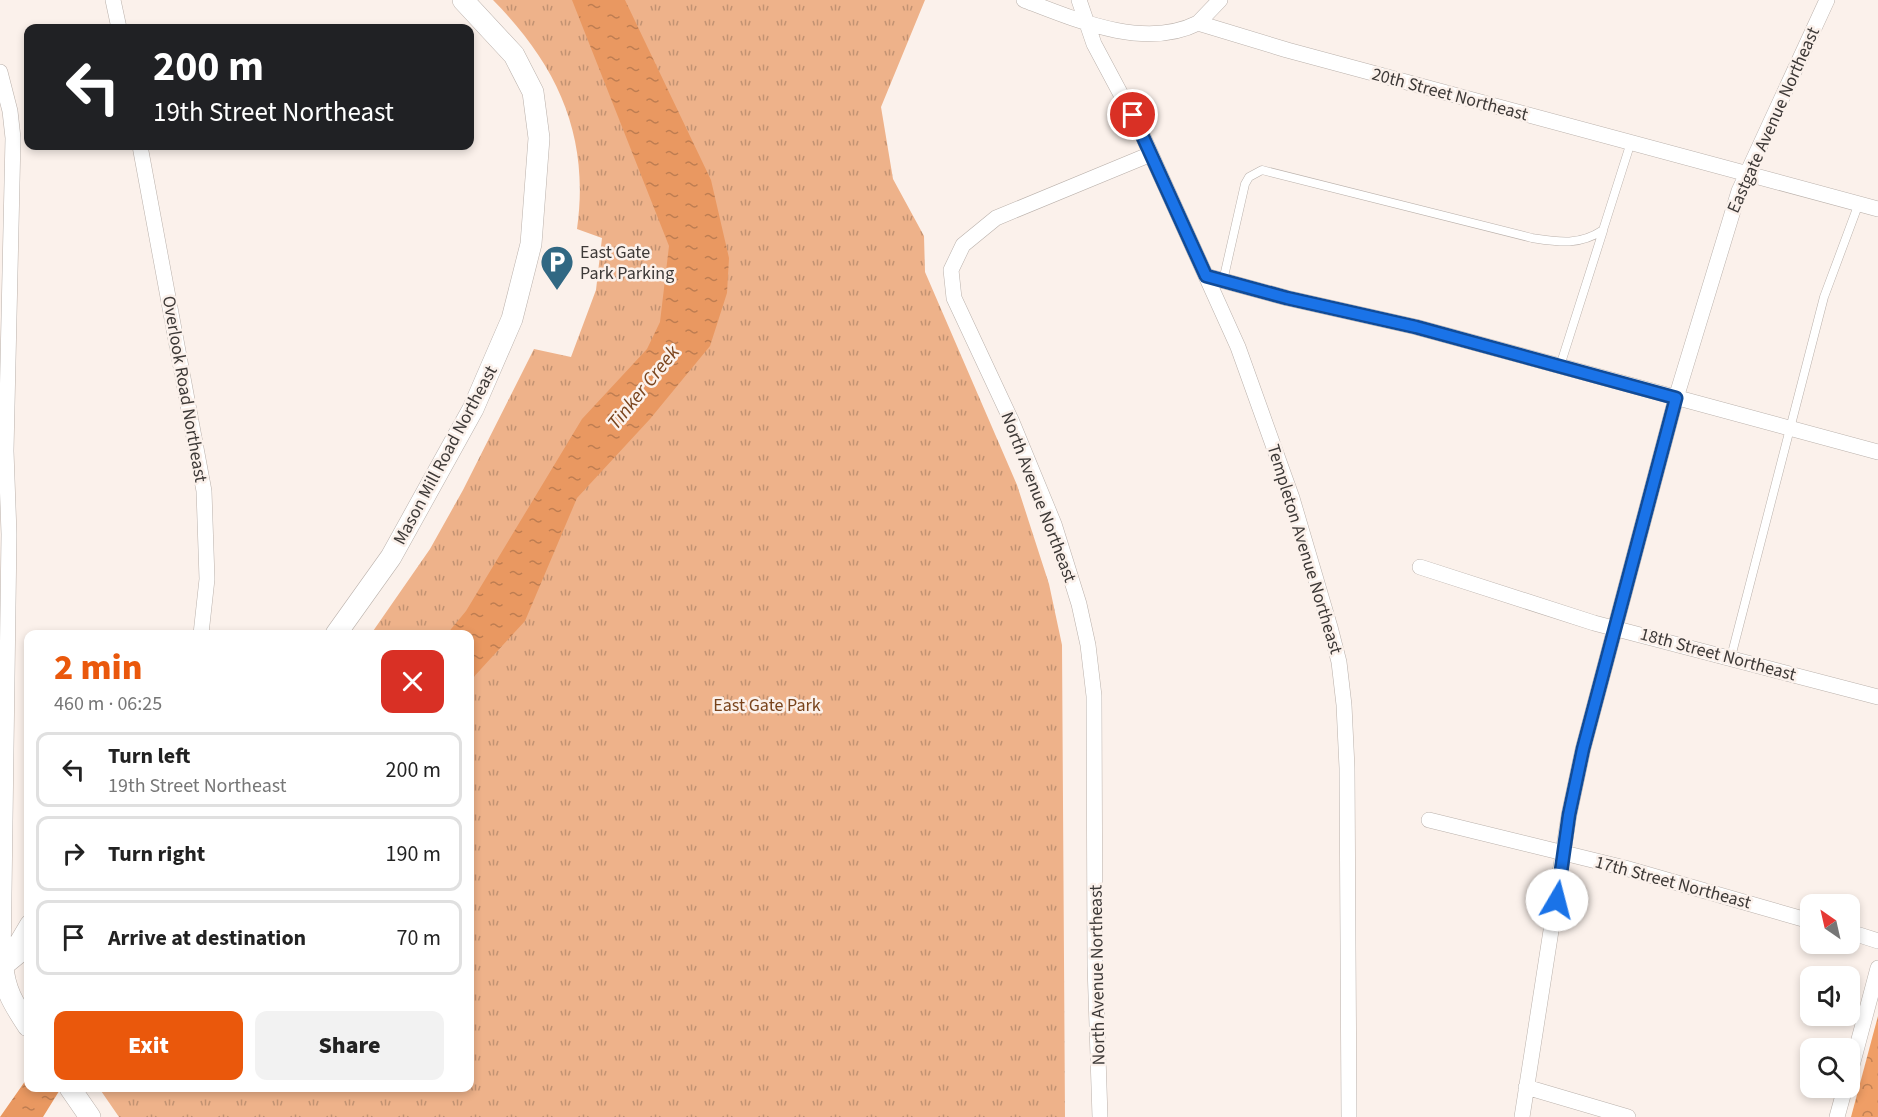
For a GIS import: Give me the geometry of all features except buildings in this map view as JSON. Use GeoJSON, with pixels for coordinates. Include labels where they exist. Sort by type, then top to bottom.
{"type":"FeatureCollection","features":[{"type":"Feature","properties":{"kind":"street"},"geometry":{"type":"LineString","coordinates":[[113,0],[118,24]]}},
{"type":"Feature","properties":{"kind":"street","name":"Mason Mill Road Northeast"},"geometry":{"type":"LineString","coordinates":[[339,630],[391,557],[473,409],[512,319],[531,244],[539,138],[533,93],[514,55],[463,0]]}},
{"type":"Feature","properties":{"kind":"street"},"geometry":{"type":"LineString","coordinates":[[1024,0],[1106,28],[1168,34],[1198,23],[1220,0]]}},
{"type":"Feature","properties":{"kind":"street","name":"Templeton Avenue Northeast"},"geometry":{"type":"LineString","coordinates":[[1079,0],[1084,21],[1151,154],[1238,347],[1292,498],[1339,662],[1347,768],[1349,1117]]}},
{"type":"Feature","properties":{"kind":"street","name":"Eastgate Avenue Northeast"},"geometry":{"type":"LineString","coordinates":[[1522,1117],[1563,853],[1583,749],[1676,398],[1725,231],[1747,174],[1827,0]]}},
{"type":"Feature","properties":{"kind":"street","name":"20th Street Northeast"},"geometry":{"type":"LineString","coordinates":[[1198,23],[1287,50],[1878,208]]}},
{"type":"Feature","properties":{"kind":"street"},"geometry":{"type":"LineString","coordinates":[[0,72],[10,111],[13,138],[3,407],[9,534],[1,966],[4,983],[12,1002],[24,1020]]}},
{"type":"Feature","properties":{"kind":"street","name":"Overlook Road Northeast"},"geometry":{"type":"LineString","coordinates":[[141,150],[204,491],[207,579],[201,630]]}},
{"type":"Feature","properties":{"kind":"street","name":"North Avenue Northeast"},"geometry":{"type":"LineString","coordinates":[[1100,1117],[1095,965],[1094,696],[1088,645],[1079,604],[1054,524],[1012,422],[954,298],[951,270],[963,244],[996,218],[1151,154]]}},
{"type":"Feature","properties":{"kind":"street"},"geometry":{"type":"LineString","coordinates":[[1206,276],[1287,298],[1416,327],[1878,452]]}},
{"type":"Feature","properties":{"kind":"street","name":"18th Street Northeast"},"geometry":{"type":"LineString","coordinates":[[1420,567],[1542,607],[1878,697]]}},
{"type":"Feature","properties":{"kind":"street","name":"17th Street Northeast"},"geometry":{"type":"LineString","coordinates":[[1429,820],[1626,868],[1800,918]]}},
{"type":"Feature","properties":{"kind":"street"},"geometry":{"type":"LineString","coordinates":[[1,966],[24,929]]}},
{"type":"Feature","properties":{"kind":"street"},"geometry":{"type":"LineString","coordinates":[[1860,935],[1878,941]]}},
{"type":"Feature","properties":{"kind":"street"},"geometry":{"type":"LineString","coordinates":[[1,966],[24,948]]}},
{"type":"Feature","properties":{"kind":"street"},"geometry":{"type":"LineString","coordinates":[[1859,1038],[1878,968]]}},
{"type":"Feature","properties":{"kind":"street"},"geometry":{"type":"LineString","coordinates":[[1526,1087],[1628,1117]]}},
{"type":"Feature","properties":{"kind":"street"},"geometry":{"type":"LineString","coordinates":[[73,1092],[86,1111]]}},
{"type":"Feature","properties":{"kind":"street"},"geometry":{"type":"LineString","coordinates":[[1837,1117],[1842,1098]]}},
{"type":"Feature","properties":{"kind":"lane"},"geometry":{"type":"LineString","coordinates":[[1560,366],[1631,142]]}},
{"type":"Feature","properties":{"kind":"lane"},"geometry":{"type":"LineString","coordinates":[[1223,281],[1245,184],[1249,177],[1262,170],[1532,238],[1577,242],[1591,238],[1603,230]]}},
{"type":"Feature","properties":{"kind":"lane"},"geometry":{"type":"LineString","coordinates":[[1731,657],[1824,297],[1859,203]]}},
{"type":"Feature","properties":{"kind":"green space","name":"East Gate Park"},"geometry":{"type":"Polygon","coordinates":[[[493,0],[925,0],[881,107],[893,179],[924,236],[925,272],[1017,485],[1049,584],[1062,645],[1065,1117],[119,1117],[102,1092],[474,1092],[474,630],[374,630],[430,549],[463,490],[534,349],[571,357],[596,290],[602,238],[577,229],[580,195],[573,133],[552,77],[516,25],[493,0]]]}},
{"type":"Feature","properties":{"kind":"green space"},"geometry":{"type":"Polygon","coordinates":[[[1878,1016],[1878,1117],[1851,1117],[1856,1098],[1860,1098],[1860,1083],[1878,1016]]]}},
{"type":"Feature","properties":{"kind":"water","name":"Tinker Creek"},"geometry":{"type":"Polygon","coordinates":[[[572,0],[625,0],[711,180],[729,258],[727,293],[710,346],[650,419],[577,498],[525,621],[474,677],[474,630],[450,630],[466,611],[582,419],[647,349],[660,322],[669,246],[572,0]]]}},
{"type":"Feature","properties":{"kind":"water"},"geometry":{"type":"Polygon","coordinates":[[[24,1083],[24,1092],[59,1092],[43,1117],[0,1117],[24,1083]]]}},
{"type":"Feature","properties":{"kind":"place","name":"East Gate Park Parking"},"geometry":{"type":"Point","coordinates":[557,291]}},
{"type":"Feature","properties":{"kind":"route"},"geometry":{"type":"LineString","coordinates":[[1133,115],[1206,276],[1287,298],[1416,327],[1676,398],[1583,749],[1569,815],[1557,900]]}}]}
